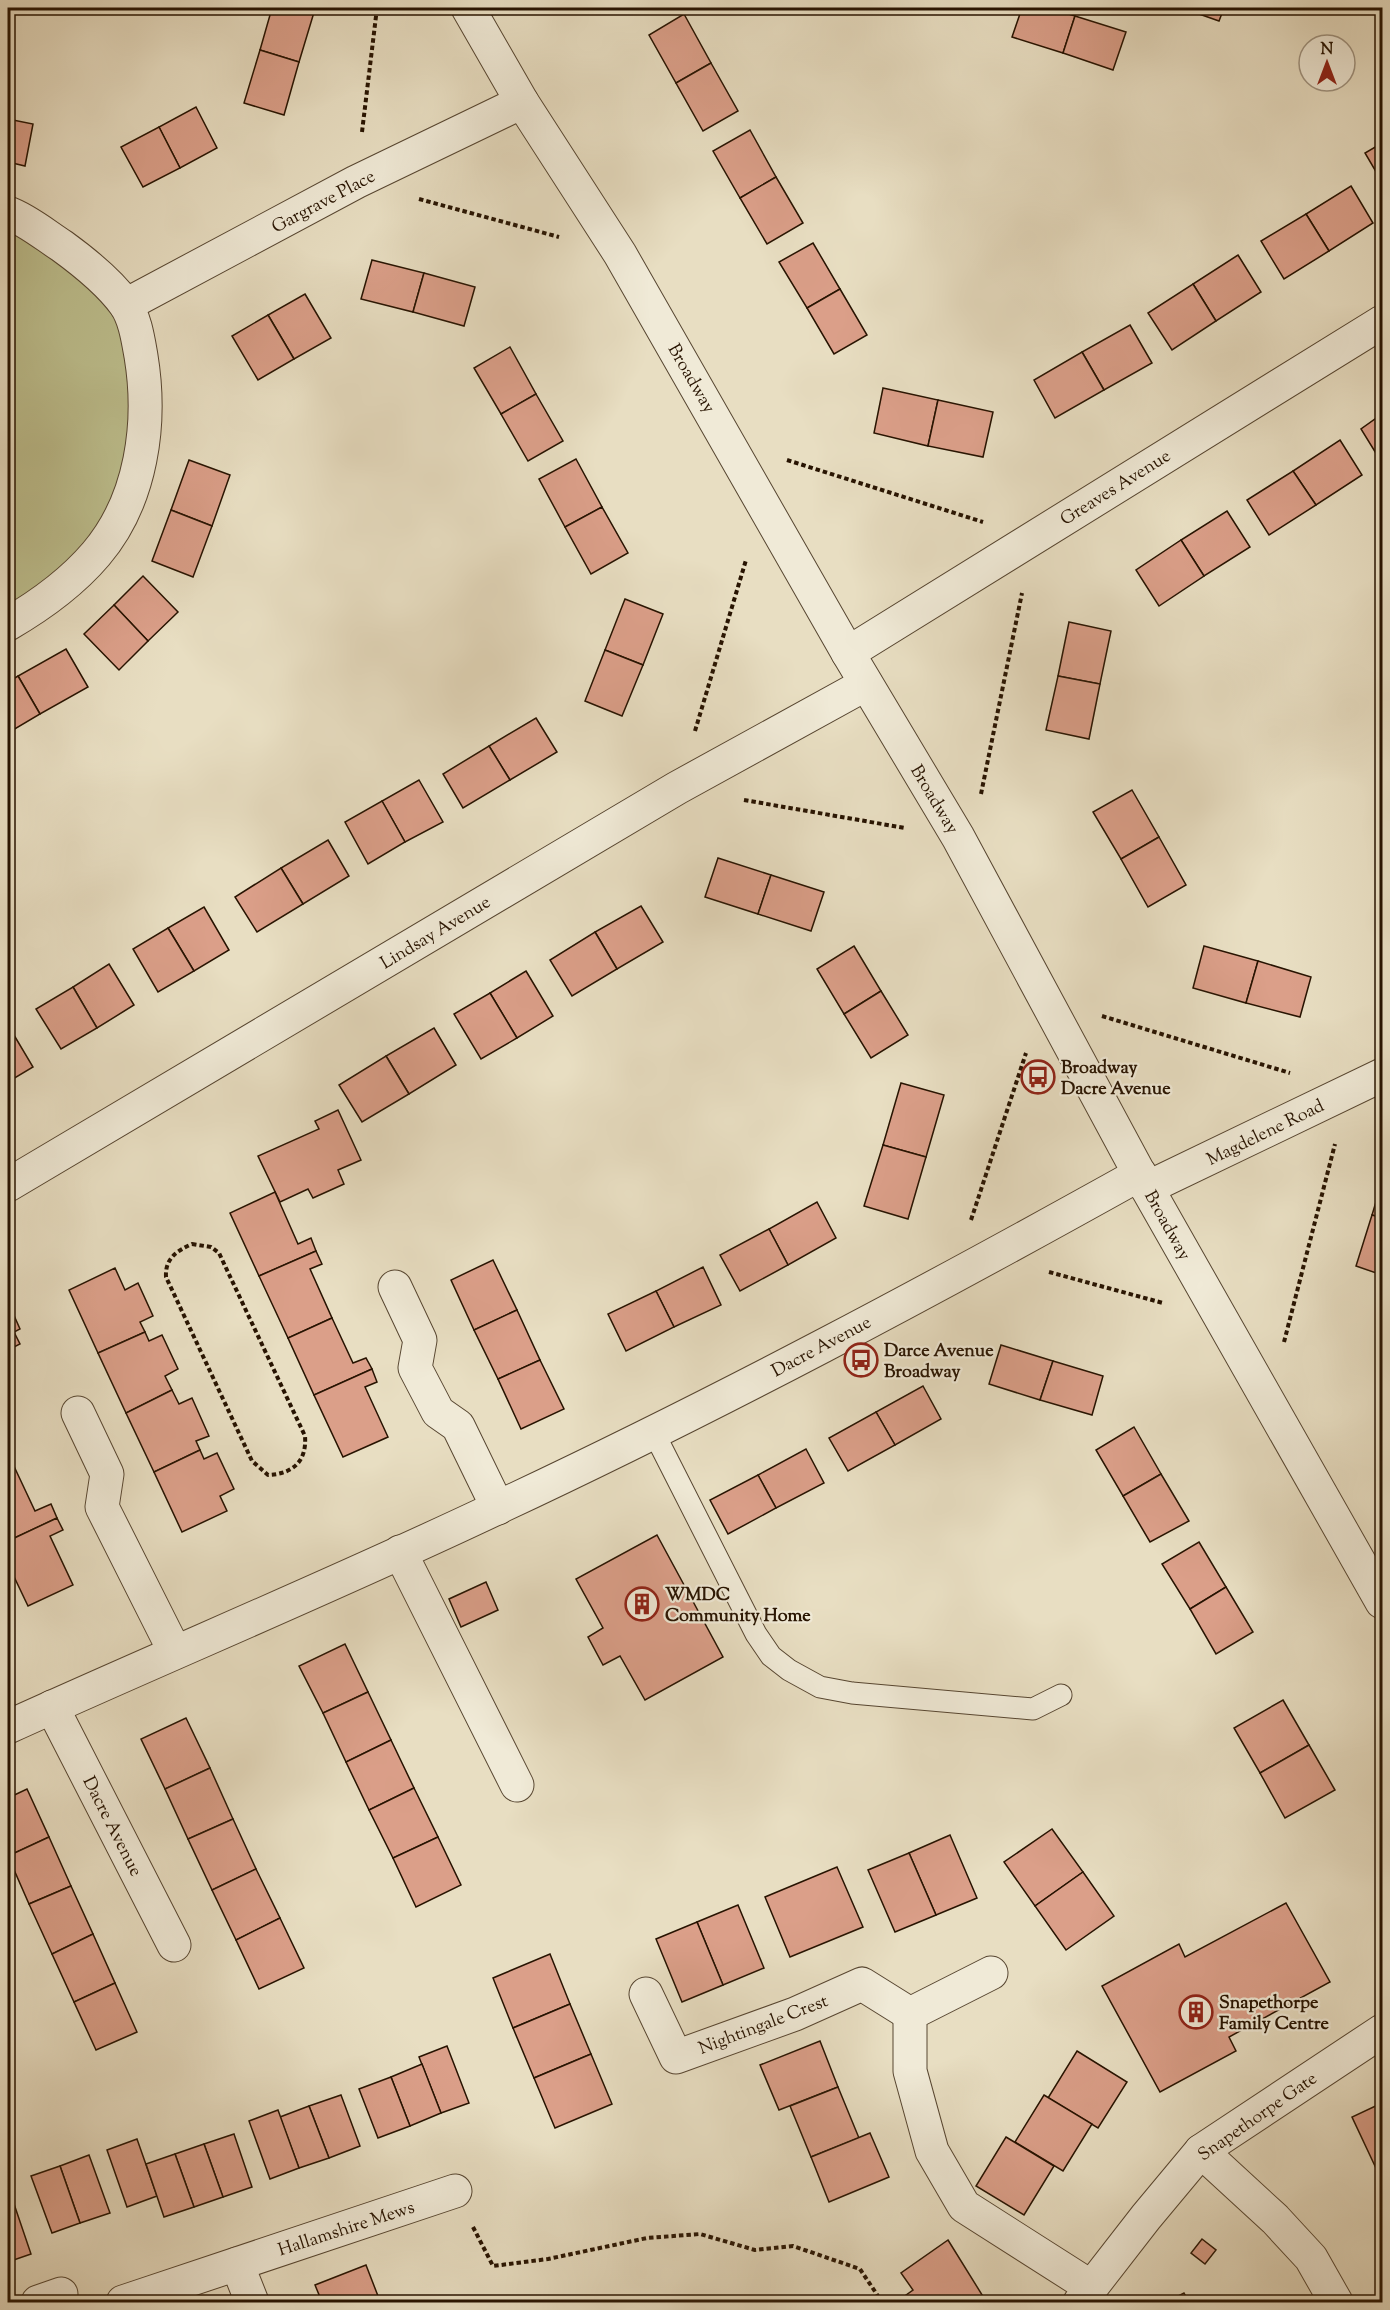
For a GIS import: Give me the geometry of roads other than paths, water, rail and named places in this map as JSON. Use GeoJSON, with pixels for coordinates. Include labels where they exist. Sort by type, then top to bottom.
{"type":"FeatureCollection","features":[{"type":"Feature","properties":{"kind":"street","name":"Broadway"},"geometry":{"type":"LineString","coordinates":[[468,8],[522,102],[620,254],[848,653],[969,857],[1144,1181],[1383,1602]]}},
{"type":"Feature","properties":{"kind":"street","name":"Gargrave Place"},"geometry":{"type":"LineString","coordinates":[[126,305],[356,182],[522,102]]}},
{"type":"Feature","properties":{"kind":"street"},"geometry":{"type":"LineString","coordinates":[[8,213],[72,253],[99,276],[126,305],[138,336],[146,386],[146,432],[136,476],[117,521],[97,553],[60,587],[8,624]]}},
{"type":"Feature","properties":{"kind":"street","name":"Greaves Avenue"},"geometry":{"type":"LineString","coordinates":[[848,653],[1383,322]]}},
{"type":"Feature","properties":{"kind":"street","name":"Lindsay Avenue"},"geometry":{"type":"LineString","coordinates":[[8,1185],[677,788],[866,684]]}},
{"type":"Feature","properties":{"kind":"street","name":"Magdelene Road"},"geometry":{"type":"LineString","coordinates":[[1144,1181],[1383,1075]]}},
{"type":"Feature","properties":{"kind":"street","name":"Dacre Avenue"},"geometry":{"type":"LineString","coordinates":[[8,1727],[498,1508],[654,1433],[993,1256],[1144,1181]]}},
{"type":"Feature","properties":{"kind":"street"},"geometry":{"type":"LineString","coordinates":[[395,1287],[420,1340],[415,1368],[438,1412],[458,1426],[498,1508]]}},
{"type":"Feature","properties":{"kind":"street"},"geometry":{"type":"LineString","coordinates":[[78,1413],[107,1474],[102,1507],[175,1652]]}},
{"type":"Feature","properties":{"kind":"street"},"geometry":{"type":"LineString","coordinates":[[400,1552],[517,1785]]}},
{"type":"Feature","properties":{"kind":"street","name":"Dacre Avenue"},"geometry":{"type":"LineString","coordinates":[[52,1707],[174,1945]]}},
{"type":"Feature","properties":{"kind":"street"},"geometry":{"type":"LineString","coordinates":[[991,1973],[910,2014],[910,2071],[932,2151],[964,2205],[1086,2295]]}},
{"type":"Feature","properties":{"kind":"street","name":"Nightingale Crest"},"geometry":{"type":"LineString","coordinates":[[646,1994],[676,2057],[795,2014],[862,1984],[910,2014]]}},
{"type":"Feature","properties":{"kind":"street","name":"Snapethorpe Gate"},"geometry":{"type":"LineString","coordinates":[[1086,2295],[1201,2151],[1383,2031]]}},
{"type":"Feature","properties":{"kind":"street"},"geometry":{"type":"LineString","coordinates":[[1201,2151],[1275,2219],[1311,2258],[1336,2302]]}},
{"type":"Feature","properties":{"kind":"street","name":"Hallamshire Mews"},"geometry":{"type":"LineString","coordinates":[[123,2302],[455,2192]]}},
{"type":"Feature","properties":{"kind":"street"},"geometry":{"type":"LineString","coordinates":[[237,2264],[252,2302]]}},
{"type":"Feature","properties":{"kind":"lane"},"geometry":{"type":"LineString","coordinates":[[654,1433],[756,1634],[771,1656],[789,1670],[820,1687],[852,1693],[1033,1709],[1061,1695]]}},
{"type":"Feature","properties":{"kind":"place","name":"Broadway Dacre Avenue"},"geometry":{"type":"Point","coordinates":[1038,1077]}},
{"type":"Feature","properties":{"kind":"place","name":"Darce Avenue Broadway"},"geometry":{"type":"Point","coordinates":[861,1360]}},
{"type":"Feature","properties":{"kind":"place","name":"WMDC Community Home"},"geometry":{"type":"Point","coordinates":[642,1604]}},
{"type":"Feature","properties":{"kind":"place","name":"Snapethorpe Family Centre"},"geometry":{"type":"Point","coordinates":[1196,2012]}}]}
